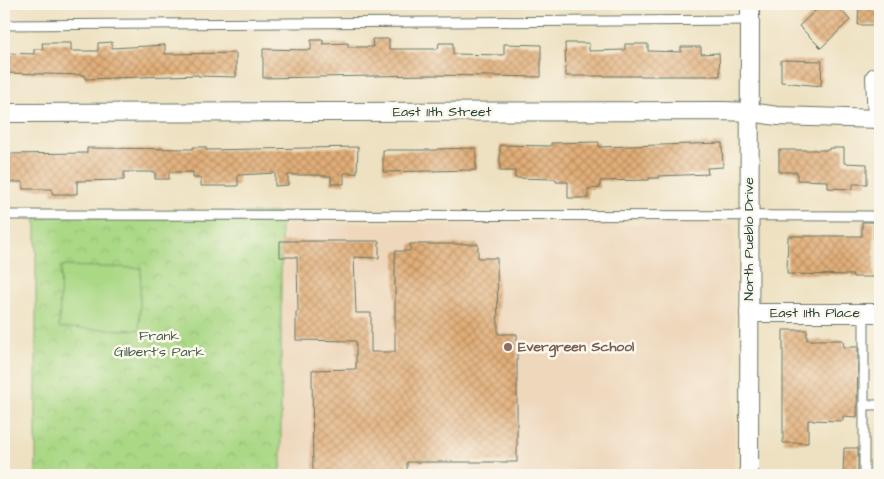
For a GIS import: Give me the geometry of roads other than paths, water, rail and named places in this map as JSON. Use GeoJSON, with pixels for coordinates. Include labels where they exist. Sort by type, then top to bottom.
{"type":"FeatureCollection","features":[{"type":"Feature","properties":{"kind":"street","name":"North Pueblo Drive"},"geometry":{"type":"LineString","coordinates":[[748,475],[750,12]]}},
{"type":"Feature","properties":{"kind":"street"},"geometry":{"type":"LineString","coordinates":[[875,77],[879,119]]}},
{"type":"Feature","properties":{"kind":"street","name":"East 11th Street"},"geometry":{"type":"LineString","coordinates":[[4,113],[702,111],[750,112],[778,116],[879,119]]}},
{"type":"Feature","properties":{"kind":"street","name":"East 11th Place"},"geometry":{"type":"LineString","coordinates":[[749,313],[872,313]]}},
{"type":"Feature","properties":{"kind":"lane"},"geometry":{"type":"LineString","coordinates":[[4,25],[750,12]]}},
{"type":"Feature","properties":{"kind":"lane"},"geometry":{"type":"LineString","coordinates":[[4,215],[880,216]]}},
{"type":"Feature","properties":{"kind":"lane"},"geometry":{"type":"LineString","coordinates":[[864,475],[864,405],[872,313]]}},
{"type":"Feature","properties":{"kind":"lane"},"geometry":{"type":"LineString","coordinates":[[864,405],[880,405]]}},
{"type":"Feature","properties":{"kind":"place","name":"Evergreen School"},"geometry":{"type":"Point","coordinates":[508,347]}},
{"type":"Feature","properties":{"kind":"park label","name":"Frank Gilbert's Park"},"geometry":{"type":"Point","coordinates":[159,344]}}]}
